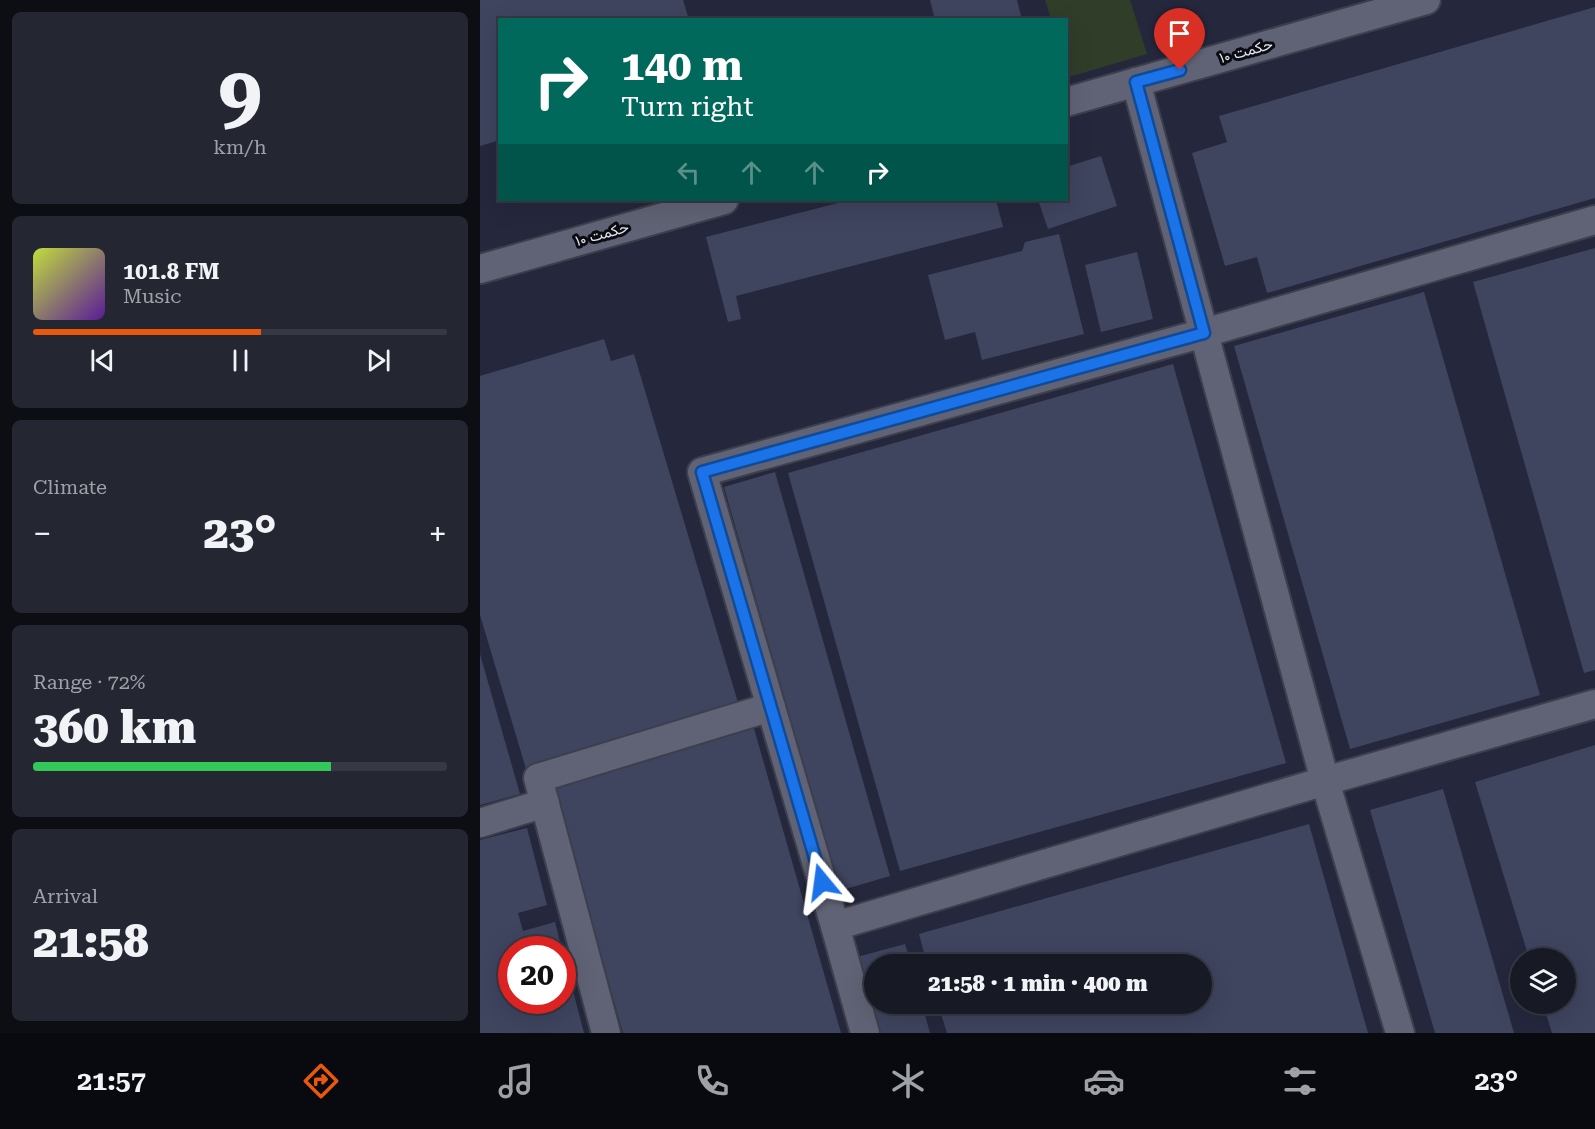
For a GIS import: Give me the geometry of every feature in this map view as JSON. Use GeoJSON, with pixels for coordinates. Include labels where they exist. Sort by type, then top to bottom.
{"type":"FeatureCollection","features":[{"type":"Feature","properties":{"kind":"street","name":"حکمت ۱۰"},"geometry":{"type":"LineString","coordinates":[[1068,101],[1426,0]]}},
{"type":"Feature","properties":{"kind":"street"},"geometry":{"type":"LineString","coordinates":[[1136,82],[1325,781],[1400,1033]]}},
{"type":"Feature","properties":{"kind":"street","name":"حکمت ۱۰"},"geometry":{"type":"LineString","coordinates":[[480,269],[720,201]]}},
{"type":"Feature","properties":{"kind":"street"},"geometry":{"type":"LineString","coordinates":[[866,1033],[702,472],[1204,333],[1595,220]]}},
{"type":"Feature","properties":{"kind":"street"},"geometry":{"type":"LineString","coordinates":[[835,926],[1595,704]]}},
{"type":"Feature","properties":{"kind":"street"},"geometry":{"type":"LineString","coordinates":[[606,1033],[538,778],[771,707]]}},
{"type":"Feature","properties":{"kind":"street"},"geometry":{"type":"LineString","coordinates":[[480,823],[545,803]]}},
{"type":"Feature","properties":{"kind":"shaded area"},"geometry":{"type":"Polygon","coordinates":[[[480,0],[1595,0],[1595,1033],[480,1033],[480,0]]]}},
{"type":"Feature","properties":{"kind":"green space"},"geometry":{"type":"Polygon","coordinates":[[[1045,0],[1130,0],[1147,54],[1069,77],[1068,18],[1051,18],[1045,0]]]}},
{"type":"Feature","properties":{"kind":"building"},"geometry":{"type":"Polygon","coordinates":[[[480,0],[683,0],[688,18],[498,18],[498,141],[480,146],[480,0]]]}},
{"type":"Feature","properties":{"kind":"building"},"geometry":{"type":"Polygon","coordinates":[[[930,0],[1017,0],[1022,18],[934,18],[930,0]]]}},
{"type":"Feature","properties":{"kind":"building"},"geometry":{"type":"Polygon","coordinates":[[[1595,7],[1595,198],[1267,293],[1257,257],[1225,266],[1192,153],[1227,142],[1219,116],[1595,7]]]}},
{"type":"Feature","properties":{"kind":"building"},"geometry":{"type":"Polygon","coordinates":[[[1101,156],[1117,206],[1048,229],[1038,201],[1068,201],[1068,166],[1101,156]]]}},
{"type":"Feature","properties":{"kind":"building"},"geometry":{"type":"Polygon","coordinates":[[[846,201],[996,201],[1003,227],[736,296],[741,319],[728,322],[706,237],[846,201]]]}},
{"type":"Feature","properties":{"kind":"building"},"geometry":{"type":"Polygon","coordinates":[[[1059,234],[1084,334],[982,360],[975,332],[945,340],[928,275],[1022,251],[1025,242],[1059,234]]]}},
{"type":"Feature","properties":{"kind":"building"},"geometry":{"type":"Polygon","coordinates":[[[1595,248],[1595,670],[1584,673],[1473,282],[1595,248]]]}},
{"type":"Feature","properties":{"kind":"building"},"geometry":{"type":"Polygon","coordinates":[[[1137,252],[1153,319],[1101,332],[1085,265],[1137,252]]]}},
{"type":"Feature","properties":{"kind":"building"},"geometry":{"type":"Polygon","coordinates":[[[1424,292],[1540,695],[1350,749],[1234,346],[1424,292]]]}},
{"type":"Feature","properties":{"kind":"building"},"geometry":{"type":"Polygon","coordinates":[[[604,339],[611,361],[634,354],[739,706],[526,769],[480,615],[480,376],[604,339]]]}},
{"type":"Feature","properties":{"kind":"building"},"geometry":{"type":"Polygon","coordinates":[[[1173,364],[1286,763],[900,871],[788,473],[1173,364]]]}},
{"type":"Feature","properties":{"kind":"building"},"geometry":{"type":"Polygon","coordinates":[[[775,472],[890,876],[839,891],[724,487],[775,472]]]}},
{"type":"Feature","properties":{"kind":"building"},"geometry":{"type":"Polygon","coordinates":[[[480,654],[520,794],[480,805],[480,654]]]}},
{"type":"Feature","properties":{"kind":"building"},"geometry":{"type":"Polygon","coordinates":[[[753,725],[841,1033],[623,1033],[552,782],[753,725]]]}},
{"type":"Feature","properties":{"kind":"building"},"geometry":{"type":"Polygon","coordinates":[[[1595,745],[1595,1033],[1552,1033],[1546,1014],[1576,1014],[1576,948],[1526,948],[1475,782],[1595,745]]]}},
{"type":"Feature","properties":{"kind":"building"},"geometry":{"type":"Polygon","coordinates":[[[1443,789],[1514,1033],[1435,1033],[1370,810],[1443,789]]]}},
{"type":"Feature","properties":{"kind":"building"},"geometry":{"type":"Polygon","coordinates":[[[1309,824],[1368,1033],[947,1033],[941,1014],[1212,1014],[1212,954],[924,954],[919,934],[1309,824]]]}},
{"type":"Feature","properties":{"kind":"building"},"geometry":{"type":"Polygon","coordinates":[[[527,828],[547,905],[518,913],[523,931],[555,922],[558,936],[498,936],[498,1014],[576,1014],[576,1003],[584,1033],[480,1033],[480,840],[527,828]]]}},
{"type":"Feature","properties":{"kind":"building"},"geometry":{"type":"Polygon","coordinates":[[[905,944],[908,954],[868,954],[905,944]]]}},
{"type":"Feature","properties":{"kind":"building"},"geometry":{"type":"Polygon","coordinates":[[[864,955],[864,981],[857,957],[864,955]]]}},
{"type":"Feature","properties":{"kind":"building"},"geometry":{"type":"Polygon","coordinates":[[[874,1014],[925,1014],[930,1033],[879,1033],[874,1014]]]}},
{"type":"Feature","properties":{"kind":"route"},"geometry":{"type":"LineString","coordinates":[[822,882],[702,472],[1204,333],[1136,82],[1180,70]]}}]}
